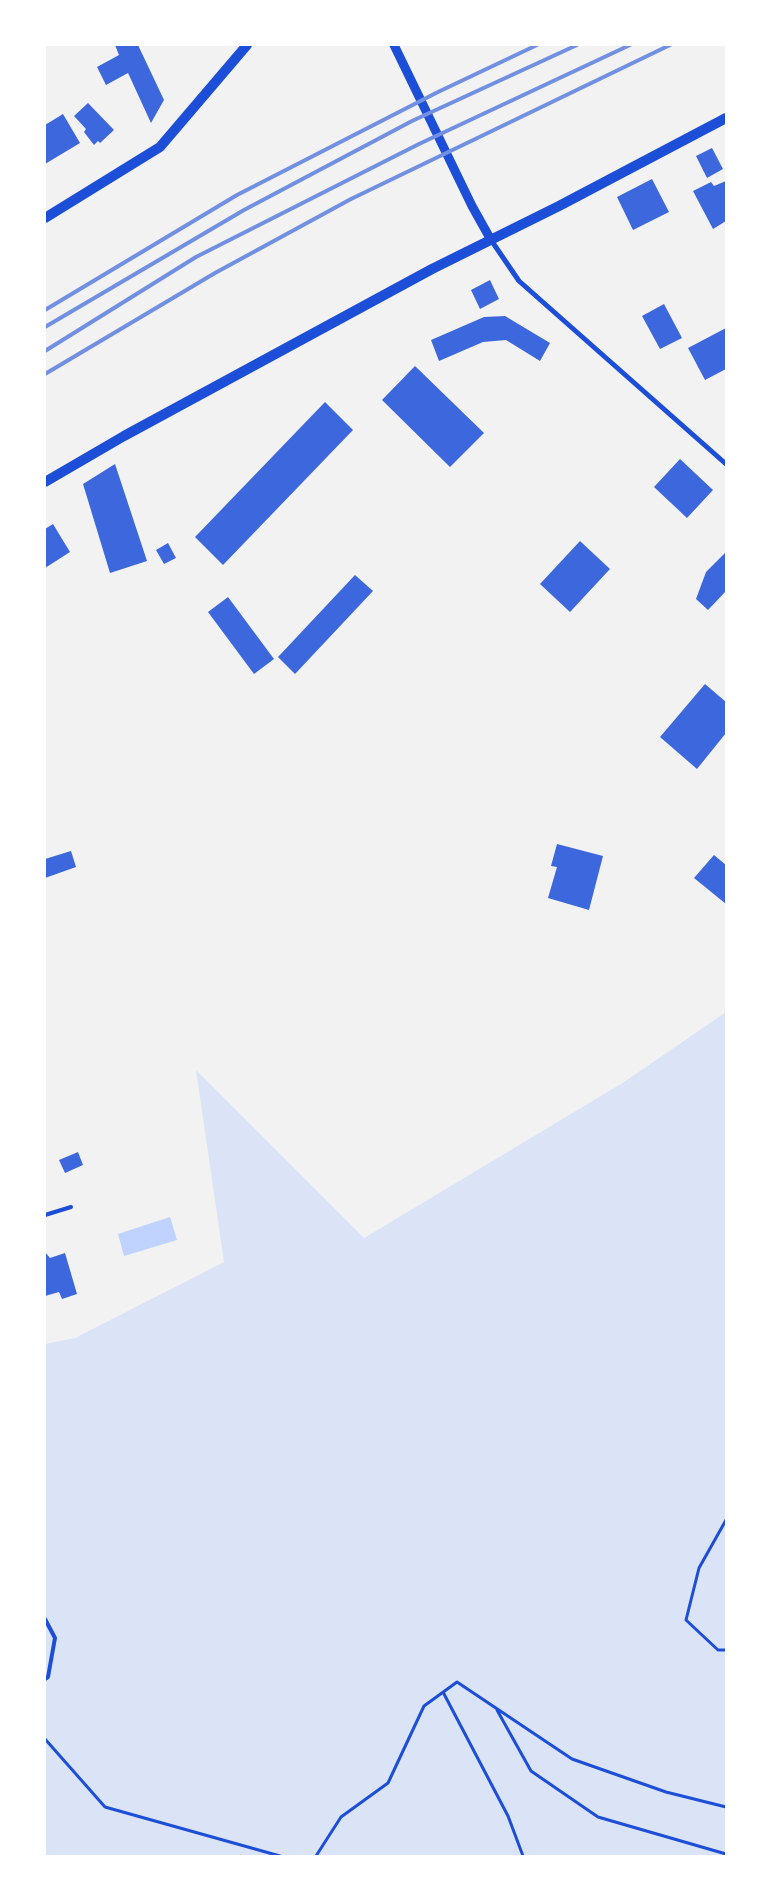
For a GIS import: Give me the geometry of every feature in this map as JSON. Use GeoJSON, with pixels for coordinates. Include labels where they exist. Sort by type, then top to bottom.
{"type":"FeatureCollection","features":[{"type":"Feature","properties":{"kind":"main road"},"geometry":{"type":"LineString","coordinates":[[45,218],[160,147],[242,47]]}},
{"type":"Feature","properties":{"kind":"main road"},"geometry":{"type":"LineString","coordinates":[[45,482],[124,436],[432,269],[726,118]]}},
{"type":"Feature","properties":{"kind":"street"},"geometry":{"type":"LineString","coordinates":[[394,45],[472,206],[491,240],[519,281],[726,464]]}},
{"type":"Feature","properties":{"kind":"lane"},"geometry":{"type":"LineString","coordinates":[[45,1216],[70,1207]]}},
{"type":"Feature","properties":{"kind":"lane"},"geometry":{"type":"LineString","coordinates":[[45,1619],[55,1638],[48,1677],[45,1679]]}},
{"type":"Feature","properties":{"kind":"path"},"geometry":{"type":"LineString","coordinates":[[726,1520],[699,1568],[686,1620],[718,1650],[726,1650]]}},
{"type":"Feature","properties":{"kind":"path"},"geometry":{"type":"LineString","coordinates":[[316,1856],[341,1817],[388,1783],[424,1706],[457,1682],[572,1759],[666,1792],[726,1807]]}},
{"type":"Feature","properties":{"kind":"path"},"geometry":{"type":"LineString","coordinates":[[442,1692],[508,1816],[523,1856]]}},
{"type":"Feature","properties":{"kind":"path"},"geometry":{"type":"LineString","coordinates":[[496,1709],[531,1771],[598,1817],[726,1854]]}},
{"type":"Feature","properties":{"kind":"path"},"geometry":{"type":"LineString","coordinates":[[45,1739],[106,1807],[280,1856]]}},
{"type":"Feature","properties":{"kind":"shaded area"},"geometry":{"type":"Polygon","coordinates":[[[726,1012],[726,1856],[45,1856],[45,1344],[75,1338],[224,1262],[196,1070],[364,1238],[624,1082],[726,1012]]]}},
{"type":"Feature","properties":{"kind":"water"},"geometry":{"type":"Polygon","coordinates":[[[170,1217],[177,1240],[124,1256],[118,1234],[170,1217]]]}},
{"type":"Feature","properties":{"kind":"building"},"geometry":{"type":"Polygon","coordinates":[[[115,45],[138,45],[164,100],[151,123],[128,73],[106,85],[97,67],[119,55],[115,45]]]}},
{"type":"Feature","properties":{"kind":"building"},"geometry":{"type":"Polygon","coordinates":[[[88,103],[114,130],[100,143],[98,141],[94,145],[84,132],[86,129],[74,116],[88,103]]]}},
{"type":"Feature","properties":{"kind":"building"},"geometry":{"type":"Polygon","coordinates":[[[63,114],[80,143],[45,164],[45,125],[63,114]]]}},
{"type":"Feature","properties":{"kind":"building"},"geometry":{"type":"Polygon","coordinates":[[[712,148],[723,169],[707,178],[696,156],[712,148]]]}},
{"type":"Feature","properties":{"kind":"building"},"geometry":{"type":"Polygon","coordinates":[[[652,179],[669,212],[633,230],[617,197],[652,179]]]}},
{"type":"Feature","properties":{"kind":"building"},"geometry":{"type":"Polygon","coordinates":[[[726,181],[726,221],[713,229],[693,191],[711,182],[714,186],[726,181]]]}},
{"type":"Feature","properties":{"kind":"building"},"geometry":{"type":"Polygon","coordinates":[[[490,280],[499,299],[480,309],[471,290],[490,280]]]}},
{"type":"Feature","properties":{"kind":"building"},"geometry":{"type":"Polygon","coordinates":[[[664,304],[682,338],[660,349],[642,316],[664,304]]]}},
{"type":"Feature","properties":{"kind":"building"},"geometry":{"type":"Polygon","coordinates":[[[505,316],[550,343],[540,361],[506,340],[483,342],[439,361],[431,340],[484,317],[505,316]]]}},
{"type":"Feature","properties":{"kind":"building"},"geometry":{"type":"Polygon","coordinates":[[[726,328],[726,369],[705,380],[688,348],[726,328]]]}},
{"type":"Feature","properties":{"kind":"building"},"geometry":{"type":"Polygon","coordinates":[[[415,366],[484,433],[450,467],[382,400],[415,366]]]}},
{"type":"Feature","properties":{"kind":"building"},"geometry":{"type":"Polygon","coordinates":[[[325,402],[353,430],[223,565],[195,537],[325,402]]]}},
{"type":"Feature","properties":{"kind":"building"},"geometry":{"type":"Polygon","coordinates":[[[680,459],[713,490],[687,518],[654,487],[680,459]]]}},
{"type":"Feature","properties":{"kind":"building"},"geometry":{"type":"Polygon","coordinates":[[[115,464],[147,561],[110,573],[83,484],[115,464]]]}},
{"type":"Feature","properties":{"kind":"building"},"geometry":{"type":"Polygon","coordinates":[[[53,524],[70,552],[45,568],[45,529],[53,524]]]}},
{"type":"Feature","properties":{"kind":"building"},"geometry":{"type":"Polygon","coordinates":[[[580,541],[610,569],[570,612],[540,584],[580,541]]]}},
{"type":"Feature","properties":{"kind":"building"},"geometry":{"type":"Polygon","coordinates":[[[168,543],[176,558],[164,564],[156,550],[168,543]]]}},
{"type":"Feature","properties":{"kind":"building"},"geometry":{"type":"Polygon","coordinates":[[[726,552],[726,591],[708,610],[696,599],[706,572],[726,552]]]}},
{"type":"Feature","properties":{"kind":"building"},"geometry":{"type":"Polygon","coordinates":[[[355,575],[373,591],[295,674],[278,657],[355,575]]]}},
{"type":"Feature","properties":{"kind":"building"},"geometry":{"type":"Polygon","coordinates":[[[228,597],[274,659],[254,674],[208,612],[228,597]]]}},
{"type":"Feature","properties":{"kind":"building"},"geometry":{"type":"Polygon","coordinates":[[[705,684],[726,702],[726,733],[697,769],[660,737],[705,684]]]}},
{"type":"Feature","properties":{"kind":"building"},"geometry":{"type":"Polygon","coordinates":[[[557,844],[603,856],[589,910],[548,898],[557,867],[551,866],[557,844]]]}},
{"type":"Feature","properties":{"kind":"building"},"geometry":{"type":"Polygon","coordinates":[[[71,851],[76,867],[45,878],[45,859],[71,851]]]}},
{"type":"Feature","properties":{"kind":"building"},"geometry":{"type":"Polygon","coordinates":[[[714,855],[726,865],[726,904],[694,878],[714,855]]]}},
{"type":"Feature","properties":{"kind":"building"},"geometry":{"type":"Polygon","coordinates":[[[78,1152],[83,1165],[65,1173],[59,1160],[78,1152]]]}},
{"type":"Feature","properties":{"kind":"building"},"geometry":{"type":"Polygon","coordinates":[[[45,1252],[50,1258],[65,1253],[77,1294],[62,1299],[59,1292],[45,1296],[45,1252]]]}},
{"type":"Feature","properties":{"kind":"railway"},"geometry":{"type":"LineString","coordinates":[[45,310],[237,195],[438,92],[537,45]]}},
{"type":"Feature","properties":{"kind":"railway"},"geometry":{"type":"LineString","coordinates":[[45,327],[244,210],[412,121],[577,45]]}},
{"type":"Feature","properties":{"kind":"railway"},"geometry":{"type":"LineString","coordinates":[[45,351],[196,257],[419,144],[630,45]]}},
{"type":"Feature","properties":{"kind":"railway"},"geometry":{"type":"LineString","coordinates":[[45,374],[215,273],[351,199],[670,45]]}}]}
